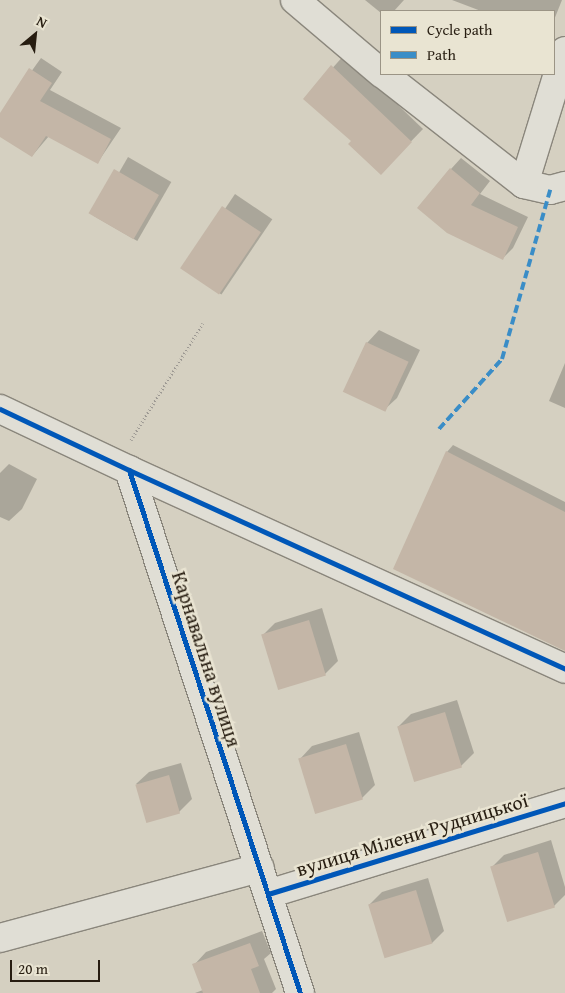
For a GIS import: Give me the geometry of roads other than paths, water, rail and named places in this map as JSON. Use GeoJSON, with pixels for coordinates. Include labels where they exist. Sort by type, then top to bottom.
{"type":"FeatureCollection","features":[{"type":"Feature","properties":{"kind":"street"},"geometry":{"type":"LineString","coordinates":[[295,0],[380,71]]}},
{"type":"Feature","properties":{"kind":"street"},"geometry":{"type":"LineString","coordinates":[[524,184],[565,51]]}},
{"type":"Feature","properties":{"kind":"street"},"geometry":{"type":"LineString","coordinates":[[385,75],[524,184],[550,190],[565,186]]}},
{"type":"Feature","properties":{"kind":"street"},"geometry":{"type":"LineString","coordinates":[[0,409],[565,669]]}},
{"type":"Feature","properties":{"kind":"street","name":"Карнавальна вулиця"},"geometry":{"type":"LineString","coordinates":[[123,466],[260,868],[300,993]]}},
{"type":"Feature","properties":{"kind":"street","name":"вулиця Мілени Рудницької"},"geometry":{"type":"LineString","coordinates":[[268,894],[565,802]]}},
{"type":"Feature","properties":{"kind":"street"},"geometry":{"type":"LineString","coordinates":[[0,938],[260,868]]}}]}
